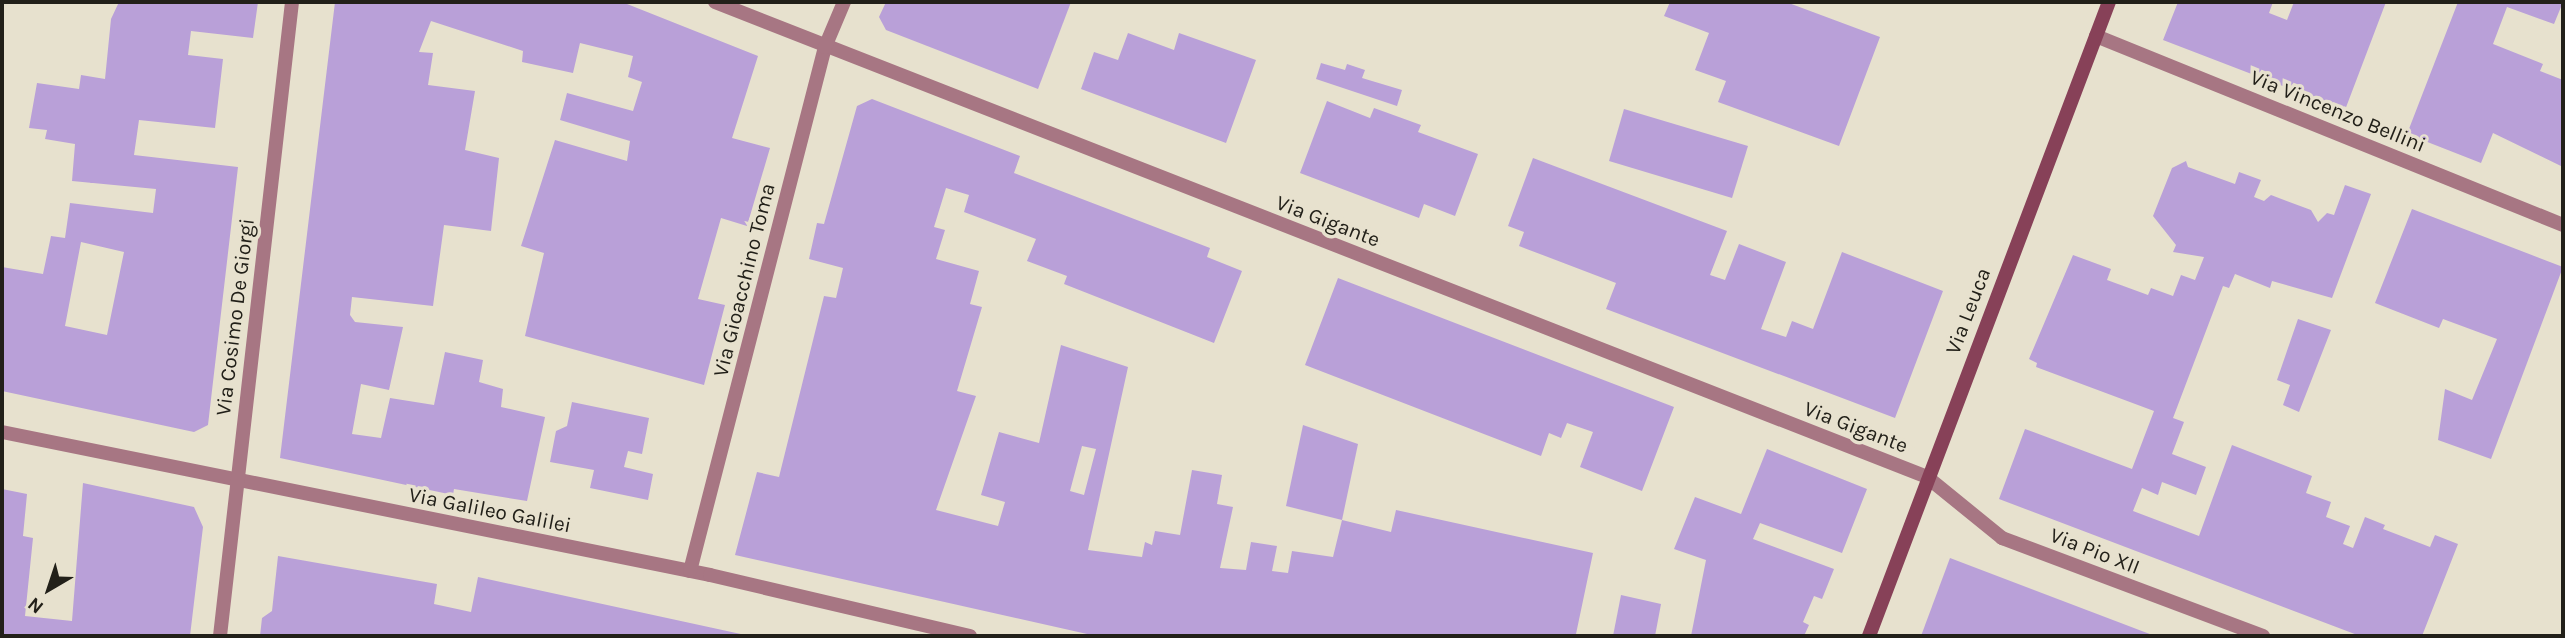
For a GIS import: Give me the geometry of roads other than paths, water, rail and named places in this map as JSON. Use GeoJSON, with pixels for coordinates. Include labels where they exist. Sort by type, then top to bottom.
{"type":"FeatureCollection","features":[{"type":"Feature","properties":{"kind":"main road","name":"Via Leuca"},"geometry":{"type":"LineString","coordinates":[[1869,636],[2109,2]]}},
{"type":"Feature","properties":{"kind":"street","name":"Via Cosimo De Giorgi"},"geometry":{"type":"LineString","coordinates":[[220,636],[292,2]]}},
{"type":"Feature","properties":{"kind":"street","name":"Via Gigante"},"geometry":{"type":"LineString","coordinates":[[715,2],[1927,477]]}},
{"type":"Feature","properties":{"kind":"street","name":"Via Gioacchino Toma"},"geometry":{"type":"LineString","coordinates":[[690,571],[825,47],[844,2]]}},
{"type":"Feature","properties":{"kind":"street","name":"Via Vincenzo Bellini"},"geometry":{"type":"LineString","coordinates":[[2096,36],[2563,225]]}},
{"type":"Feature","properties":{"kind":"street","name":"Via Galileo Galilei"},"geometry":{"type":"LineString","coordinates":[[2,432],[237,482],[690,571],[970,636]]}},
{"type":"Feature","properties":{"kind":"street","name":"Via Pio XII"},"geometry":{"type":"LineString","coordinates":[[1927,477],[2001,538],[2263,636]]}}]}
